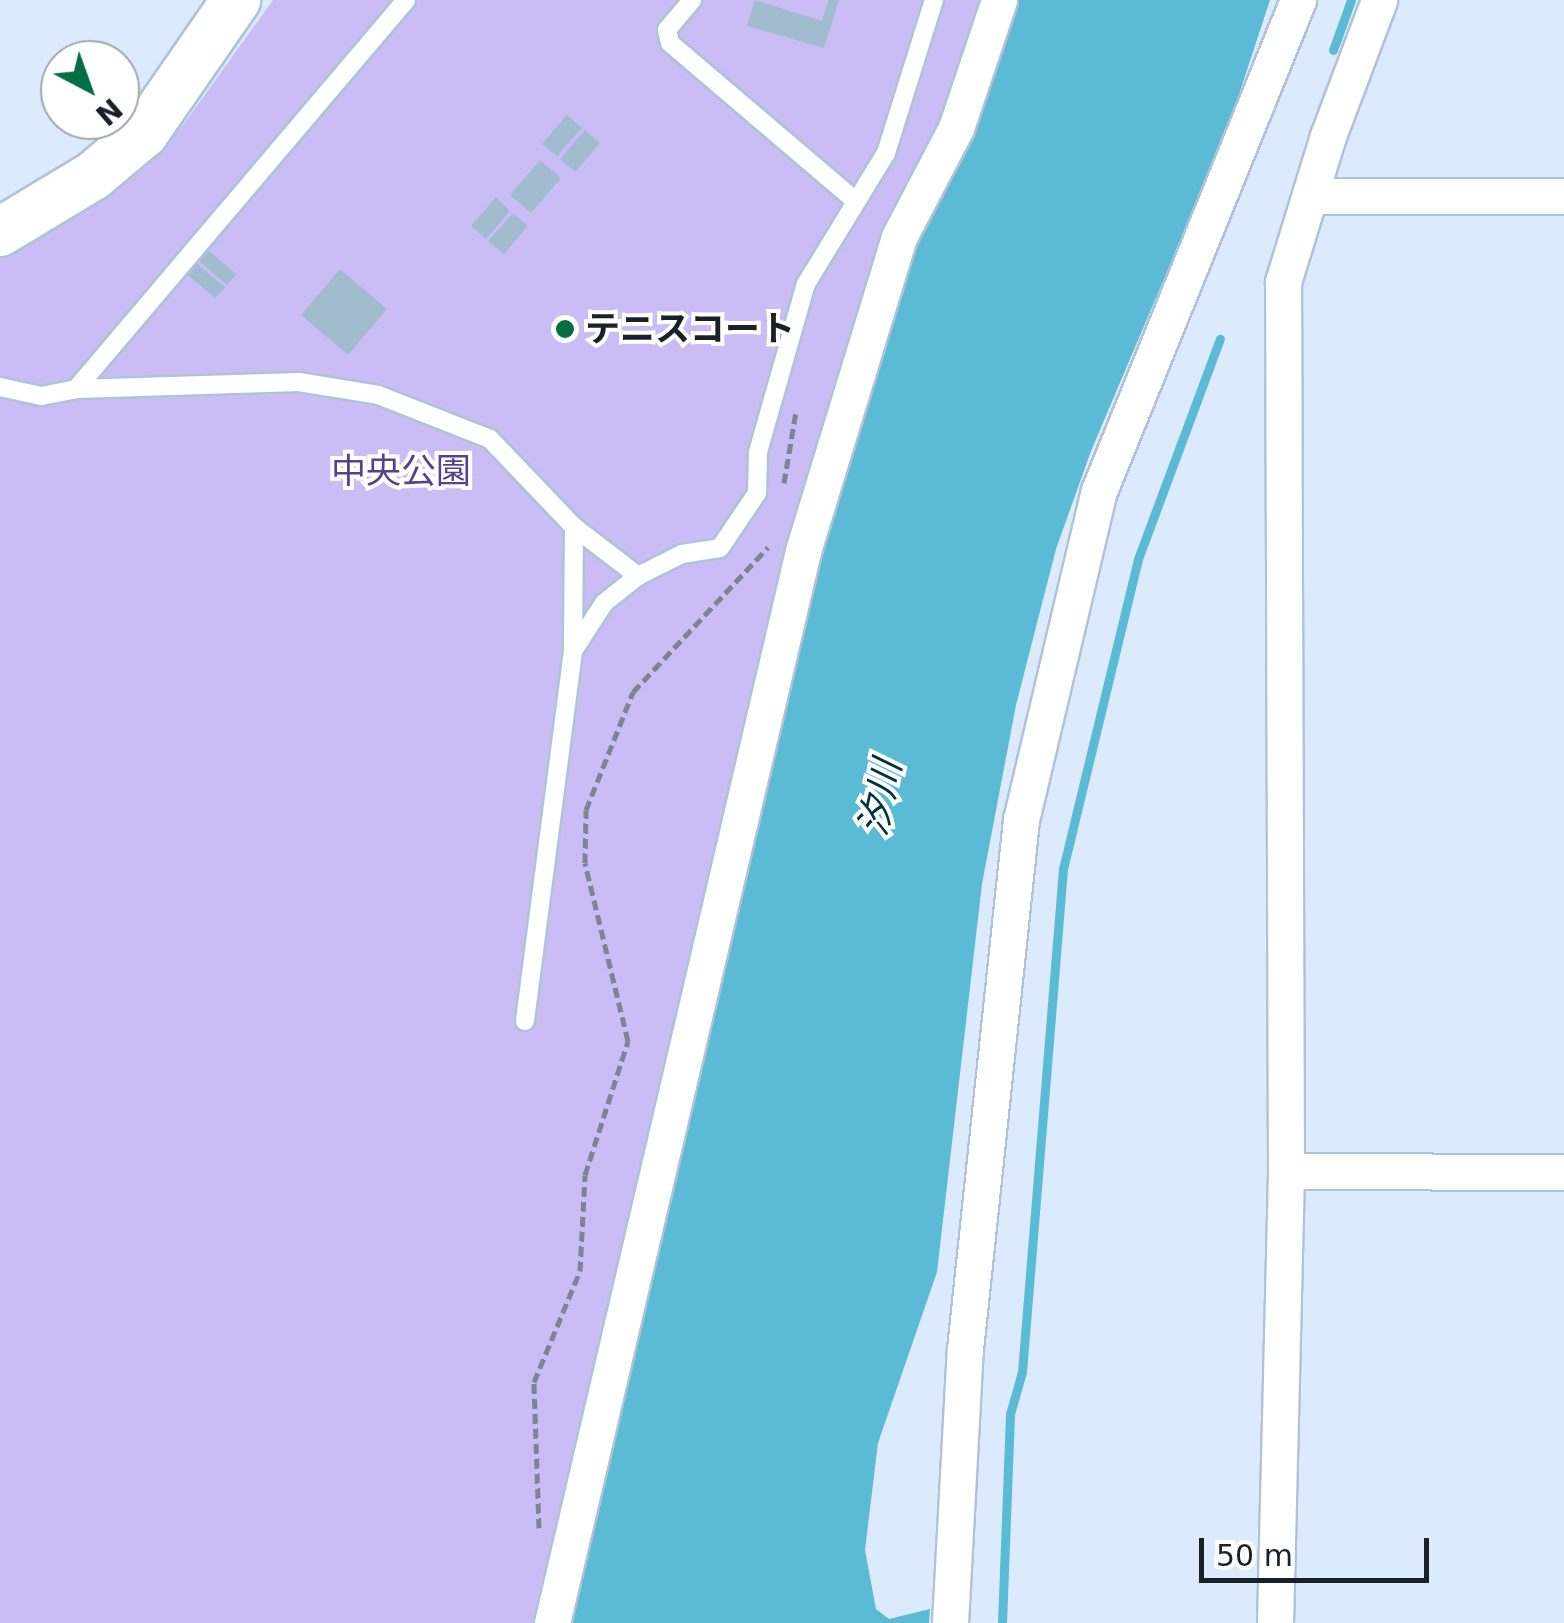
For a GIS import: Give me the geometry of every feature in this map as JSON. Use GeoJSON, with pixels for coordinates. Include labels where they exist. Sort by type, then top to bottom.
{"type":"FeatureCollection","features":[{"type":"Feature","properties":{"kind":"street"},"geometry":{"type":"LineString","coordinates":[[0,232],[94,176],[144,133],[176,96],[236,0]]}},
{"type":"Feature","properties":{"kind":"street"},"geometry":{"type":"LineString","coordinates":[[552,1623],[787,548],[899,237],[956,128],[999,0]]}},
{"type":"Feature","properties":{"kind":"street"},"geometry":{"type":"LineString","coordinates":[[950,1623],[965,1349],[1020,820],[1099,492],[1298,0]]}},
{"type":"Feature","properties":{"kind":"street"},"geometry":{"type":"LineString","coordinates":[[1275,1623],[1286,1171],[1284,282],[1310,196],[1380,0]]}},
{"type":"Feature","properties":{"kind":"street"},"geometry":{"type":"LineString","coordinates":[[1310,196],[1564,196]]}},
{"type":"Feature","properties":{"kind":"street"},"geometry":{"type":"LineString","coordinates":[[1286,1171],[1564,1172]]}},
{"type":"Feature","properties":{"kind":"lane"},"geometry":{"type":"LineString","coordinates":[[76,389],[406,0]]}},
{"type":"Feature","properties":{"kind":"lane"},"geometry":{"type":"LineString","coordinates":[[692,0],[666,30],[670,42],[853,199]]}},
{"type":"Feature","properties":{"kind":"lane"},"geometry":{"type":"LineString","coordinates":[[573,651],[604,602],[638,576],[682,554],[720,548],[757,493],[758,452],[806,284],[853,199],[886,153],[934,0]]}},
{"type":"Feature","properties":{"kind":"lane"},"geometry":{"type":"LineString","coordinates":[[0,387],[41,396],[76,389],[298,382],[378,395],[490,439],[574,527],[638,576]]}},
{"type":"Feature","properties":{"kind":"lane"},"geometry":{"type":"LineString","coordinates":[[525,1021],[573,651],[574,527]]}},
{"type":"Feature","properties":{"kind":"path"},"geometry":{"type":"LineString","coordinates":[[782,491],[798,419],[783,360]]}},
{"type":"Feature","properties":{"kind":"path"},"geometry":{"type":"LineString","coordinates":[[720,548],[787,548]]}},
{"type":"Feature","properties":{"kind":"path"},"geometry":{"type":"LineString","coordinates":[[566,1569],[539,1530],[534,1382],[580,1271],[585,1174],[628,1041],[585,863],[586,810],[634,692],[787,548]]}},
{"type":"Feature","properties":{"kind":"green space","name":"中央公園"},"geometry":{"type":"Polygon","coordinates":[[[273,0],[989,0],[537,1623],[0,1623],[0,256],[138,169],[183,125],[273,0]]]}},
{"type":"Feature","properties":{"kind":"water","name":"汐川"},"geometry":{"type":"Polygon","coordinates":[[[1009,0],[1270,0],[1228,128],[1091,451],[1056,549],[1016,705],[982,884],[937,1272],[878,1443],[865,1550],[876,1609],[889,1619],[930,1609],[929,1623],[559,1623],[811,556],[911,230],[1009,0]]]}},
{"type":"Feature","properties":{"kind":"building"},"geometry":{"type":"Polygon","coordinates":[[[755,0],[822,21],[828,0],[839,0],[824,48],[747,26],[755,0]]]}},
{"type":"Feature","properties":{"kind":"building"},"geometry":{"type":"Polygon","coordinates":[[[567,115],[582,128],[557,156],[542,144],[567,115]]]}},
{"type":"Feature","properties":{"kind":"building"},"geometry":{"type":"Polygon","coordinates":[[[585,130],[600,143],[575,172],[560,159],[585,130]]]}},
{"type":"Feature","properties":{"kind":"building"},"geometry":{"type":"Polygon","coordinates":[[[540,160],[561,178],[531,213],[510,195],[540,160]]]}},
{"type":"Feature","properties":{"kind":"building"},"geometry":{"type":"Polygon","coordinates":[[[496,197],[510,211],[486,239],[471,226],[496,197]]]}},
{"type":"Feature","properties":{"kind":"building"},"geometry":{"type":"Polygon","coordinates":[[[513,213],[528,226],[504,254],[488,241],[513,213]]]}},
{"type":"Feature","properties":{"kind":"building"},"geometry":{"type":"Polygon","coordinates":[[[209,251],[236,274],[227,285],[200,262],[209,251]]]}},
{"type":"Feature","properties":{"kind":"building"},"geometry":{"type":"Polygon","coordinates":[[[197,264],[225,287],[215,298],[188,275],[197,264]]]}},
{"type":"Feature","properties":{"kind":"building"},"geometry":{"type":"Polygon","coordinates":[[[340,269],[387,309],[348,355],[301,315],[340,269]]]}},
{"type":"Feature","properties":{"kind":"waterway"},"geometry":{"type":"LineString","coordinates":[[1333,50],[1351,0]]}},
{"type":"Feature","properties":{"kind":"waterway"},"geometry":{"type":"LineString","coordinates":[[1002,1623],[1010,1414],[1022,1372],[1063,869],[1138,559],[1220,339]]}},
{"type":"Feature","properties":{"kind":"place","name":"テニスコート"},"geometry":{"type":"Point","coordinates":[565,329]}}]}
